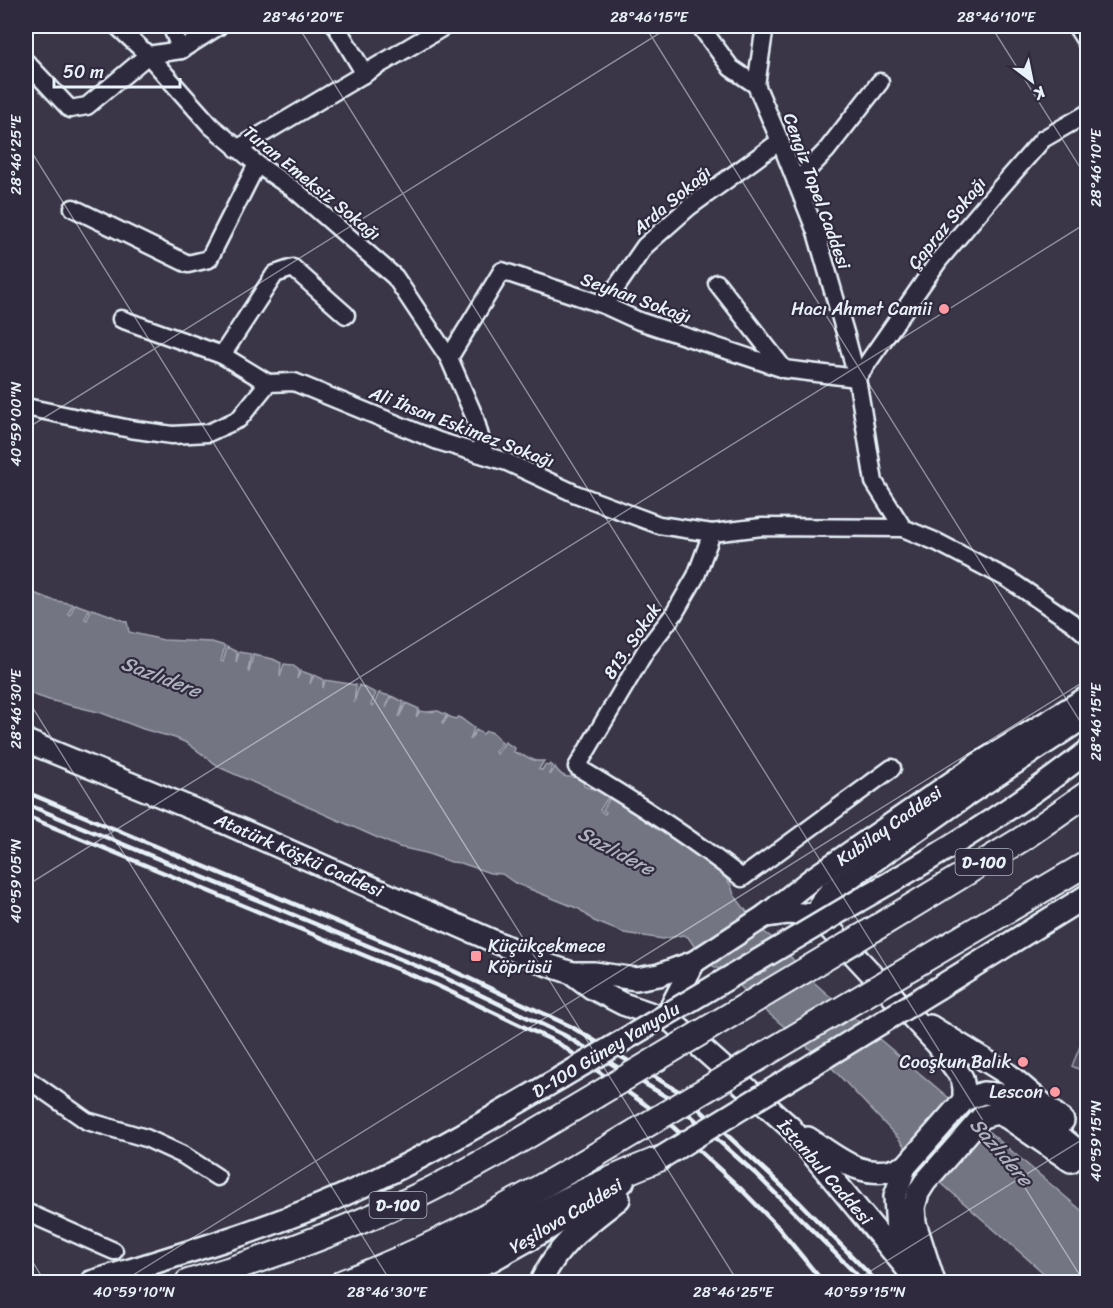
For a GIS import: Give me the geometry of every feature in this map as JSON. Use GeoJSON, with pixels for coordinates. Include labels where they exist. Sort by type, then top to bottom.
{"type":"FeatureCollection","features":[{"type":"Feature","properties":{"kind":"highway","name":"D-100"},"geometry":{"type":"LineString","coordinates":[[188,1282],[286,1251],[355,1225],[509,1148],[1022,839],[1088,793]]}},
{"type":"Feature","properties":{"kind":"highway","name":"D-100"},"geometry":{"type":"LineString","coordinates":[[343,1282],[370,1272],[493,1212],[565,1173],[1088,863]]}},
{"type":"Feature","properties":{"kind":"highway"},"geometry":{"type":"LineString","coordinates":[[384,1282],[406,1277],[447,1261],[584,1192],[659,1159]]}},
{"type":"Feature","properties":{"kind":"main road","name":"Kubilay Caddesi"},"geometry":{"type":"LineString","coordinates":[[572,973],[594,973],[636,979],[659,975],[694,962],[765,916],[812,879],[980,763],[1088,697]]}},
{"type":"Feature","properties":{"kind":"main road","name":"Kubilay Caddesi"},"geometry":{"type":"LineString","coordinates":[[817,915],[822,901],[830,892],[971,792],[1088,715]]}},
{"type":"Feature","properties":{"kind":"main road","name":"Atatürk Köşkü Caddesi"},"geometry":{"type":"LineString","coordinates":[[26,741],[205,814],[537,960],[572,973]]}},
{"type":"Feature","properties":{"kind":"main road","name":"D-100 Güney Yanyolu"},"geometry":{"type":"LineString","coordinates":[[91,1282],[259,1229],[394,1172],[560,1078],[858,901],[935,858],[1088,751]]}},
{"type":"Feature","properties":{"kind":"main road"},"geometry":{"type":"LineString","coordinates":[[546,1278],[559,1250],[623,1196],[659,1159],[1088,895]]}},
{"type":"Feature","properties":{"kind":"main road"},"geometry":{"type":"LineString","coordinates":[[765,916],[787,913],[817,915],[938,1045],[962,1078],[964,1100]]}},
{"type":"Feature","properties":{"kind":"main road"},"geometry":{"type":"LineString","coordinates":[[572,973],[592,988],[623,1004],[670,1020],[672,1005],[694,962]]}},
{"type":"Feature","properties":{"kind":"main road"},"geometry":{"type":"LineString","coordinates":[[913,1017],[1009,1075],[1088,1141]]}},
{"type":"Feature","properties":{"kind":"main road","name":"İstanbul Caddesi"},"geometry":{"type":"LineString","coordinates":[[670,1020],[790,1127],[918,1282]]}},
{"type":"Feature","properties":{"kind":"main road"},"geometry":{"type":"LineString","coordinates":[[924,1282],[903,1250],[897,1233],[896,1196],[905,1167],[964,1100],[983,1093],[1004,1095],[1088,1159]]}},
{"type":"Feature","properties":{"kind":"main road"},"geometry":{"type":"LineString","coordinates":[[934,1282],[915,1224],[915,1201],[925,1182],[982,1117],[997,1113],[1008,1118],[1088,1171]]}},
{"type":"Feature","properties":{"kind":"main road"},"geometry":{"type":"LineString","coordinates":[[790,1127],[861,1170],[878,1173],[905,1167]]}},
{"type":"Feature","properties":{"kind":"main road","name":"Yeşilova Caddesi"},"geometry":{"type":"LineString","coordinates":[[438,1282],[490,1261],[546,1230],[659,1159]]}},
{"type":"Feature","properties":{"kind":"street","name":"Turan Emeksiz Sokağı"},"geometry":{"type":"LineString","coordinates":[[117,26],[148,55],[211,126],[237,149],[296,191],[395,277],[449,358],[475,418],[485,455]]}},
{"type":"Feature","properties":{"kind":"street"},"geometry":{"type":"LineString","coordinates":[[171,26],[181,50]]}},
{"type":"Feature","properties":{"kind":"street"},"geometry":{"type":"LineString","coordinates":[[26,63],[70,109],[87,106],[148,55],[181,50],[219,26]]}},
{"type":"Feature","properties":{"kind":"street"},"geometry":{"type":"LineString","coordinates":[[336,26],[365,74]]}},
{"type":"Feature","properties":{"kind":"street"},"geometry":{"type":"LineString","coordinates":[[237,149],[445,26]]}},
{"type":"Feature","properties":{"kind":"street"},"geometry":{"type":"LineString","coordinates":[[700,26],[731,68],[756,85],[765,26]]}},
{"type":"Feature","properties":{"kind":"street"},"geometry":{"type":"LineString","coordinates":[[1076,26],[1088,45]]}},
{"type":"Feature","properties":{"kind":"street"},"geometry":{"type":"LineString","coordinates":[[796,182],[826,151],[880,82]]}},
{"type":"Feature","properties":{"kind":"street","name":"Cengiz Topel Caddesi"},"geometry":{"type":"LineString","coordinates":[[756,85],[816,232],[857,378],[874,482],[903,528]]}},
{"type":"Feature","properties":{"kind":"street","name":"Çapraz Sokağı"},"geometry":{"type":"LineString","coordinates":[[857,378],[939,260],[994,195],[1043,140],[1088,113]]}},
{"type":"Feature","properties":{"kind":"street","name":"Arda Sokağı"},"geometry":{"type":"LineString","coordinates":[[604,305],[645,246],[690,207],[780,141]]}},
{"type":"Feature","properties":{"kind":"street"},"geometry":{"type":"LineString","coordinates":[[73,208],[188,264],[209,259],[257,164]]}},
{"type":"Feature","properties":{"kind":"street"},"geometry":{"type":"LineString","coordinates":[[222,355],[275,274],[293,268],[346,315]]}},
{"type":"Feature","properties":{"kind":"street","name":"Seyhan Sokağı"},"geometry":{"type":"LineString","coordinates":[[449,358],[502,271],[604,305],[639,321],[784,369],[857,378]]}},
{"type":"Feature","properties":{"kind":"street"},"geometry":{"type":"LineString","coordinates":[[717,283],[784,369]]}},
{"type":"Feature","properties":{"kind":"street"},"geometry":{"type":"LineString","coordinates":[[26,407],[130,429],[172,435],[208,433],[239,419],[268,383],[222,355],[121,319]]}},
{"type":"Feature","properties":{"kind":"street","name":"Ali İhsan Eskimez Sokağı"},"geometry":{"type":"LineString","coordinates":[[268,383],[294,382],[438,441],[507,462],[576,494],[660,525],[712,533],[762,527],[903,528]]}},
{"type":"Feature","properties":{"kind":"street"},"geometry":{"type":"LineString","coordinates":[[903,528],[937,542],[1008,579],[1073,623],[1088,636]]}},
{"type":"Feature","properties":{"kind":"street","name":"813. Sokak"},"geometry":{"type":"LineString","coordinates":[[712,533],[696,576],[674,614],[646,650],[577,767],[634,802],[742,878],[892,768]]}},
{"type":"Feature","properties":{"kind":"street"},"geometry":{"type":"LineString","coordinates":[[26,1078],[87,1121],[146,1138],[183,1155],[217,1177]]}},
{"type":"Feature","properties":{"kind":"street"},"geometry":{"type":"LineString","coordinates":[[26,1212],[114,1251]]}},
{"type":"Feature","properties":{"kind":"shaded area"},"geometry":{"type":"Polygon","coordinates":[[[1087,1029],[1087,1073],[1072,1066],[1087,1029]]]}},
{"type":"Feature","properties":{"kind":"water","name":"Sazlıdere"},"geometry":{"type":"Polygon","coordinates":[[[26,590],[52,600],[73,604],[68,614],[70,615],[75,604],[89,609],[85,619],[87,620],[91,609],[127,622],[129,632],[163,640],[212,642],[225,646],[221,661],[223,662],[227,647],[237,652],[236,663],[239,652],[251,654],[249,672],[253,655],[281,663],[280,677],[284,664],[292,665],[299,670],[297,679],[301,671],[312,675],[310,684],[314,675],[323,679],[323,688],[325,680],[356,685],[354,703],[359,685],[376,693],[371,705],[373,706],[379,693],[390,696],[386,708],[391,696],[404,702],[399,717],[406,703],[419,709],[416,717],[420,711],[438,711],[447,715],[443,724],[448,716],[455,719],[459,717],[474,728],[470,740],[476,730],[483,734],[486,731],[495,735],[502,743],[495,752],[497,754],[505,742],[515,748],[514,752],[536,761],[544,761],[539,769],[542,770],[545,765],[553,766],[549,774],[555,767],[564,776],[577,776],[582,779],[584,786],[611,793],[600,810],[605,814],[603,810],[612,794],[630,805],[629,811],[636,814],[638,809],[694,854],[716,867],[731,885],[734,895],[760,929],[777,941],[808,977],[1087,1215],[1087,1282],[1042,1282],[1047,1276],[915,1160],[899,1139],[832,1068],[759,1005],[727,973],[705,962],[688,937],[683,935],[663,939],[624,933],[594,921],[579,909],[515,883],[502,874],[490,873],[399,847],[378,838],[221,768],[187,743],[175,738],[143,729],[102,713],[26,692],[26,590]]]}},
{"type":"Feature","properties":{"kind":"railway"},"geometry":{"type":"LineString","coordinates":[[26,792],[445,967],[570,1026],[683,1094],[799,1202],[877,1282]]}},
{"type":"Feature","properties":{"kind":"railway"},"geometry":{"type":"LineString","coordinates":[[26,804],[441,976],[564,1035],[675,1102],[756,1174],[864,1282]]}},
{"type":"Feature","properties":{"kind":"railway"},"geometry":{"type":"LineString","coordinates":[[26,816],[436,985],[558,1043],[660,1115],[741,1189],[777,1226],[823,1282]]}},
{"type":"Feature","properties":{"kind":"place","name":"Hacı Ahmet Camii"},"geometry":{"type":"Point","coordinates":[944,309]}},
{"type":"Feature","properties":{"kind":"place","name":"Küçükçekmece Köprüsü"},"geometry":{"type":"Point","coordinates":[476,956]}},
{"type":"Feature","properties":{"kind":"place","name":"Cooşkun Balık"},"geometry":{"type":"Point","coordinates":[1023,1062]}},
{"type":"Feature","properties":{"kind":"place","name":"Lescon"},"geometry":{"type":"Point","coordinates":[1055,1092]}}]}
